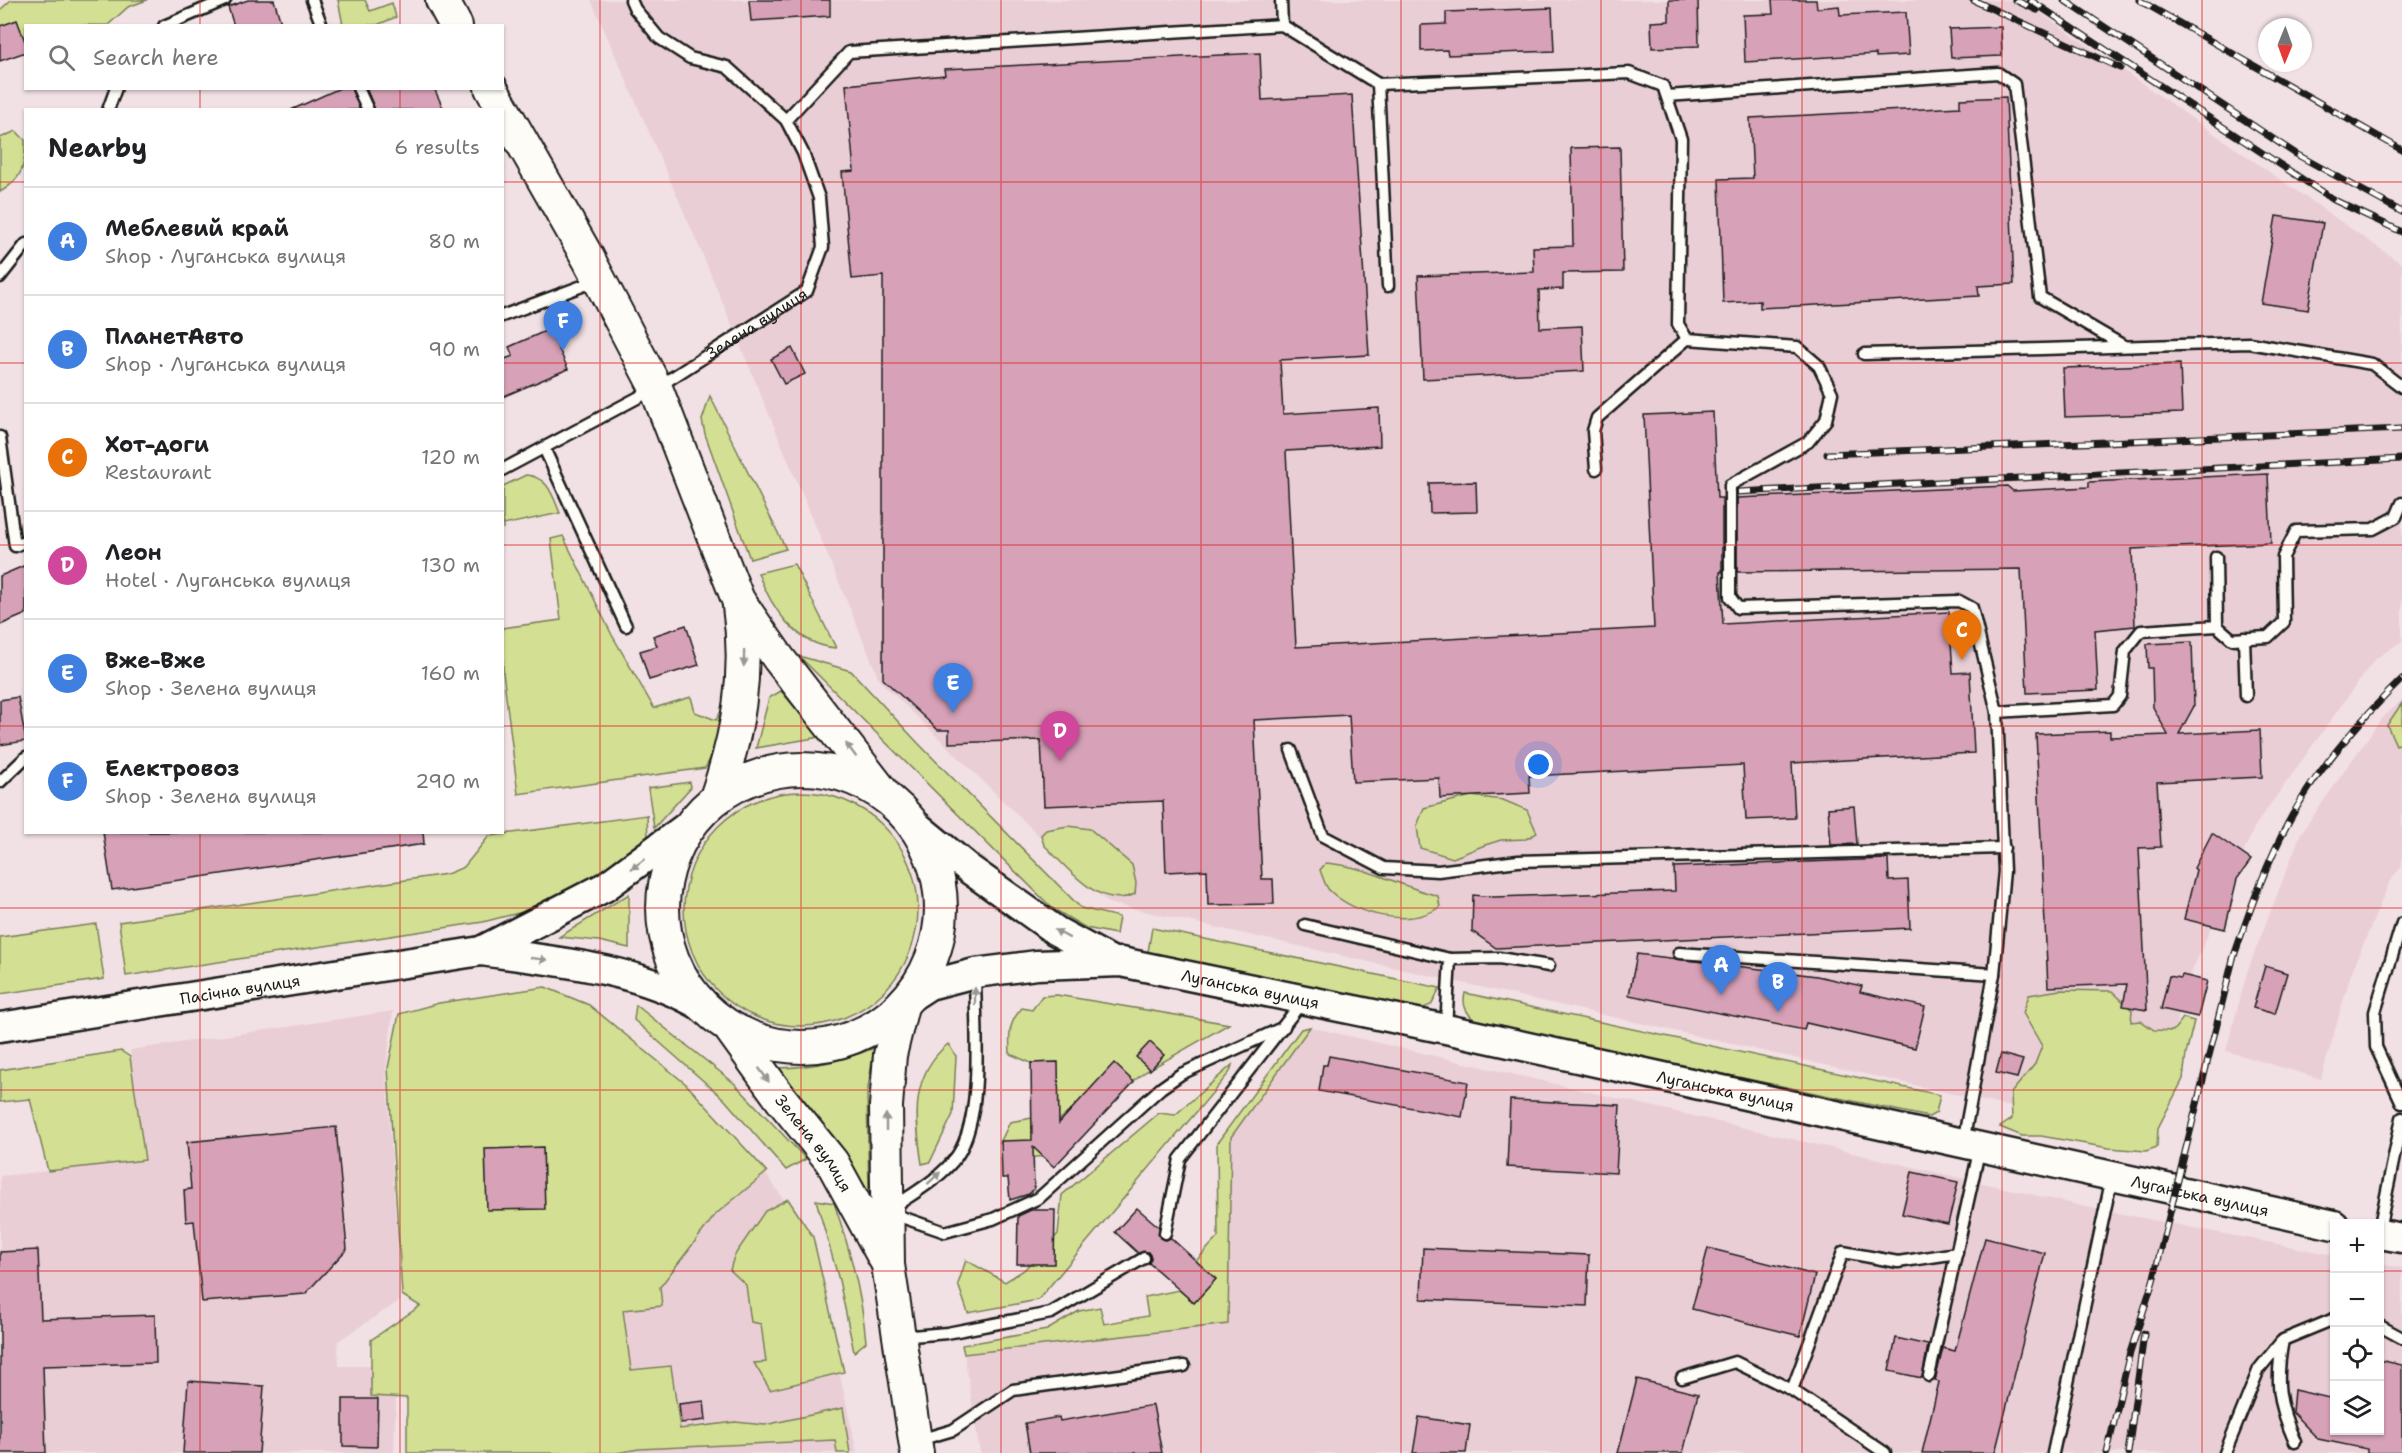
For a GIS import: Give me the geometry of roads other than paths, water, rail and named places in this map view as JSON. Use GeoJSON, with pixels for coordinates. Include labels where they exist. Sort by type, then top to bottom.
{"type":"FeatureCollection","features":[{"type":"Feature","properties":{"kind":"main road"},"geometry":{"type":"LineString","coordinates":[[492,90],[502,108]]}},
{"type":"Feature","properties":{"kind":"main road"},"geometry":{"type":"LineString","coordinates":[[504,111],[600,279],[656,388],[738,600],[744,640],[743,687],[733,741],[716,798]]}},
{"type":"Feature","properties":{"kind":"main road"},"geometry":{"type":"LineString","coordinates":[[738,600],[779,659],[886,797],[912,822],[932,860],[942,905],[936,950],[926,972],[905,1002],[869,1030],[825,1044],[797,1046],[770,1042],[729,1027],[705,1008],[675,963],[667,942],[663,919],[666,872],[685,828],[732,786],[761,775],[804,771],[843,778],[886,797]]}},
{"type":"Feature","properties":{"kind":"main road","name":"Луганська вулиця"},"geometry":{"type":"LineString","coordinates":[[912,822],[969,869],[1047,925],[1113,962]]}},
{"type":"Feature","properties":{"kind":"main road","name":"Пасічна вулиця"},"geometry":{"type":"LineString","coordinates":[[0,1027],[346,975],[481,951],[605,887],[685,828]]}},
{"type":"Feature","properties":{"kind":"main road","name":"Пасічна вулиця"},"geometry":{"type":"LineString","coordinates":[[481,951],[615,972],[682,994],[705,1008]]}},
{"type":"Feature","properties":{"kind":"main road","name":"Луганська вулиця"},"geometry":{"type":"LineString","coordinates":[[905,1002],[929,985],[975,973],[1037,965],[1113,962],[1446,1029],[2330,1224]]}},
{"type":"Feature","properties":{"kind":"main road","name":"Зелена вулиця"},"geometry":{"type":"LineString","coordinates":[[905,1002],[894,1029],[886,1106],[888,1265],[916,1447]]}},
{"type":"Feature","properties":{"kind":"main road","name":"Зелена вулиця"},"geometry":{"type":"LineString","coordinates":[[729,1027],[781,1099],[832,1162],[888,1265]]}},
{"type":"Feature","properties":{"kind":"main road"},"geometry":{"type":"LineString","coordinates":[[2384,1235],[2402,1238]]}},
{"type":"Feature","properties":{"kind":"lane"},"geometry":{"type":"LineString","coordinates":[[169,24],[225,0]]}},
{"type":"Feature","properties":{"kind":"lane"},"geometry":{"type":"LineString","coordinates":[[312,0],[321,24]]}},
{"type":"Feature","properties":{"kind":"lane","name":"Зелена вулиця"},"geometry":{"type":"LineString","coordinates":[[504,469],[656,388],[807,291],[823,247],[819,198],[803,153],[786,120],[727,67],[690,58],[659,38],[635,9],[631,0]]}},
{"type":"Feature","properties":{"kind":"lane"},"geometry":{"type":"LineString","coordinates":[[1281,0],[1282,25]]}},
{"type":"Feature","properties":{"kind":"lane"},"geometry":{"type":"LineString","coordinates":[[786,120],[849,52],[1282,25],[1378,84],[1629,73],[1663,86],[1681,139],[1678,324],[1687,339]]}},
{"type":"Feature","properties":{"kind":"lane"},"geometry":{"type":"LineString","coordinates":[[1667,96],[1998,73],[2014,84],[2040,297],[2124,346]]}},
{"type":"Feature","properties":{"kind":"lane"},"geometry":{"type":"LineString","coordinates":[[1378,84],[1388,286]]}},
{"type":"Feature","properties":{"kind":"lane"},"geometry":{"type":"LineString","coordinates":[[109,108],[115,90]]}},
{"type":"Feature","properties":{"kind":"lane"},"geometry":{"type":"LineString","coordinates":[[359,90],[367,108]]}},
{"type":"Feature","properties":{"kind":"lane"},"geometry":{"type":"LineString","coordinates":[[0,277],[24,247]]}},
{"type":"Feature","properties":{"kind":"lane"},"geometry":{"type":"LineString","coordinates":[[504,315],[600,279]]}},
{"type":"Feature","properties":{"kind":"lane"},"geometry":{"type":"LineString","coordinates":[[1596,469],[1593,431],[1597,418],[1687,339],[1797,347],[1819,366],[1832,393],[1826,420],[1808,442],[1730,485],[1730,597],[1738,608],[1959,601],[1972,608],[1997,712],[2004,871],[1994,974],[1957,1253],[1929,1376]]}},
{"type":"Feature","properties":{"kind":"lane"},"geometry":{"type":"LineString","coordinates":[[1864,354],[2249,342],[2372,364],[2402,387]]}},
{"type":"Feature","properties":{"kind":"lane"},"geometry":{"type":"LineString","coordinates":[[0,437],[15,546],[24,542]]}},
{"type":"Feature","properties":{"kind":"lane"},"geometry":{"type":"LineString","coordinates":[[544,448],[626,626]]}},
{"type":"Feature","properties":{"kind":"lane"},"geometry":{"type":"LineString","coordinates":[[1997,712],[2113,705],[2120,696],[2125,651],[2141,631],[2217,626],[2232,639],[2268,638],[2284,622],[2283,557],[2296,531],[2373,529],[2396,517],[2402,503]]}},
{"type":"Feature","properties":{"kind":"lane"},"geometry":{"type":"LineString","coordinates":[[2216,557],[2217,626]]}},
{"type":"Feature","properties":{"kind":"lane"},"geometry":{"type":"LineString","coordinates":[[2244,638],[2246,696]]}},
{"type":"Feature","properties":{"kind":"lane"},"geometry":{"type":"LineString","coordinates":[[1291,750],[1323,836],[1384,868],[1438,871],[1518,861],[2004,848]]}},
{"type":"Feature","properties":{"kind":"lane"},"geometry":{"type":"LineString","coordinates":[[0,783],[24,759]]}},
{"type":"Feature","properties":{"kind":"lane"},"geometry":{"type":"LineString","coordinates":[[2402,923],[2375,1012],[2376,1047],[2402,1102]]}},
{"type":"Feature","properties":{"kind":"lane"},"geometry":{"type":"LineString","coordinates":[[1305,925],[1450,959],[1499,958],[1550,966]]}},
{"type":"Feature","properties":{"kind":"lane"},"geometry":{"type":"LineString","coordinates":[[1679,953],[1994,974]]}},
{"type":"Feature","properties":{"kind":"lane"},"geometry":{"type":"LineString","coordinates":[[1446,1029],[1450,959]]}},
{"type":"Feature","properties":{"kind":"lane"},"geometry":{"type":"LineString","coordinates":[[887,1212],[930,1183],[956,1156],[969,1133],[975,1103],[975,973]]}},
{"type":"Feature","properties":{"kind":"lane"},"geometry":{"type":"LineString","coordinates":[[1165,1233],[1180,1159],[1304,1000]]}},
{"type":"Feature","properties":{"kind":"lane"},"geometry":{"type":"LineString","coordinates":[[887,1212],[945,1232],[993,1218],[1039,1198],[1161,1088],[1181,1074],[1284,1027]]}},
{"type":"Feature","properties":{"kind":"lane"},"geometry":{"type":"LineString","coordinates":[[2380,1219],[2402,1118]]}},
{"type":"Feature","properties":{"kind":"lane"},"geometry":{"type":"LineString","coordinates":[[2053,1453],[2112,1175]]}},
{"type":"Feature","properties":{"kind":"lane"},"geometry":{"type":"LineString","coordinates":[[1792,1390],[1843,1252],[1898,1262],[1957,1253]]}},
{"type":"Feature","properties":{"kind":"lane"},"geometry":{"type":"LineString","coordinates":[[900,1337],[947,1333],[1051,1313],[1144,1258]]}},
{"type":"Feature","properties":{"kind":"lane"},"geometry":{"type":"LineString","coordinates":[[2225,1453],[2259,1369],[2283,1340],[2330,1321]]}},
{"type":"Feature","properties":{"kind":"lane"},"geometry":{"type":"LineString","coordinates":[[2381,1327],[2402,1338]]}},
{"type":"Feature","properties":{"kind":"lane"},"geometry":{"type":"LineString","coordinates":[[2283,1340],[2277,1371],[2278,1381],[2282,1412],[2295,1442]]}},
{"type":"Feature","properties":{"kind":"lane"},"geometry":{"type":"LineString","coordinates":[[1682,1378],[1735,1362],[1792,1390],[1885,1453]]}},
{"type":"Feature","properties":{"kind":"lane"},"geometry":{"type":"LineString","coordinates":[[916,1447],[953,1431],[1013,1390],[1184,1366]]}},
{"type":"Feature","properties":{"kind":"railway"},"geometry":{"type":"LineString","coordinates":[[1973,0],[2120,68]]}},
{"type":"Feature","properties":{"kind":"railway"},"geometry":{"type":"LineString","coordinates":[[2015,0],[2037,10]]}},
{"type":"Feature","properties":{"kind":"railway"},"geometry":{"type":"LineString","coordinates":[[2030,0],[2334,200],[2402,232]]}},
{"type":"Feature","properties":{"kind":"railway"},"geometry":{"type":"LineString","coordinates":[[2064,0],[2296,154],[2402,212]]}},
{"type":"Feature","properties":{"kind":"railway"},"geometry":{"type":"LineString","coordinates":[[2139,0],[2402,150]]}},
{"type":"Feature","properties":{"kind":"railway"},"geometry":{"type":"LineString","coordinates":[[1827,454],[2402,429]]}},
{"type":"Feature","properties":{"kind":"railway"},"geometry":{"type":"LineString","coordinates":[[1738,492],[2402,459]]}},
{"type":"Feature","properties":{"kind":"railway"},"geometry":{"type":"LineString","coordinates":[[2107,1453],[2129,1356],[2153,1281],[2233,959],[2255,898],[2280,839],[2304,795],[2350,734],[2402,679]]}},
{"type":"Feature","properties":{"kind":"railway"},"geometry":{"type":"LineString","coordinates":[[2128,1453],[2144,1334]]}},
{"type":"Feature","properties":{"kind":"place","name":"Електровоз"},"geometry":{"type":"Point","coordinates":[563,351]}},
{"type":"Feature","properties":{"kind":"place","name":"Хот-доги"},"geometry":{"type":"Point","coordinates":[1962,660]}},
{"type":"Feature","properties":{"kind":"place","name":"Вже-Вже"},"geometry":{"type":"Point","coordinates":[953,713]}},
{"type":"Feature","properties":{"kind":"place","name":"Леон"},"geometry":{"type":"Point","coordinates":[1060,761]}},
{"type":"Feature","properties":{"kind":"place","name":"Меблевий край"},"geometry":{"type":"Point","coordinates":[1721,995]}},
{"type":"Feature","properties":{"kind":"place","name":"ПланетАвто"},"geometry":{"type":"Point","coordinates":[1778,1012]}}]}
